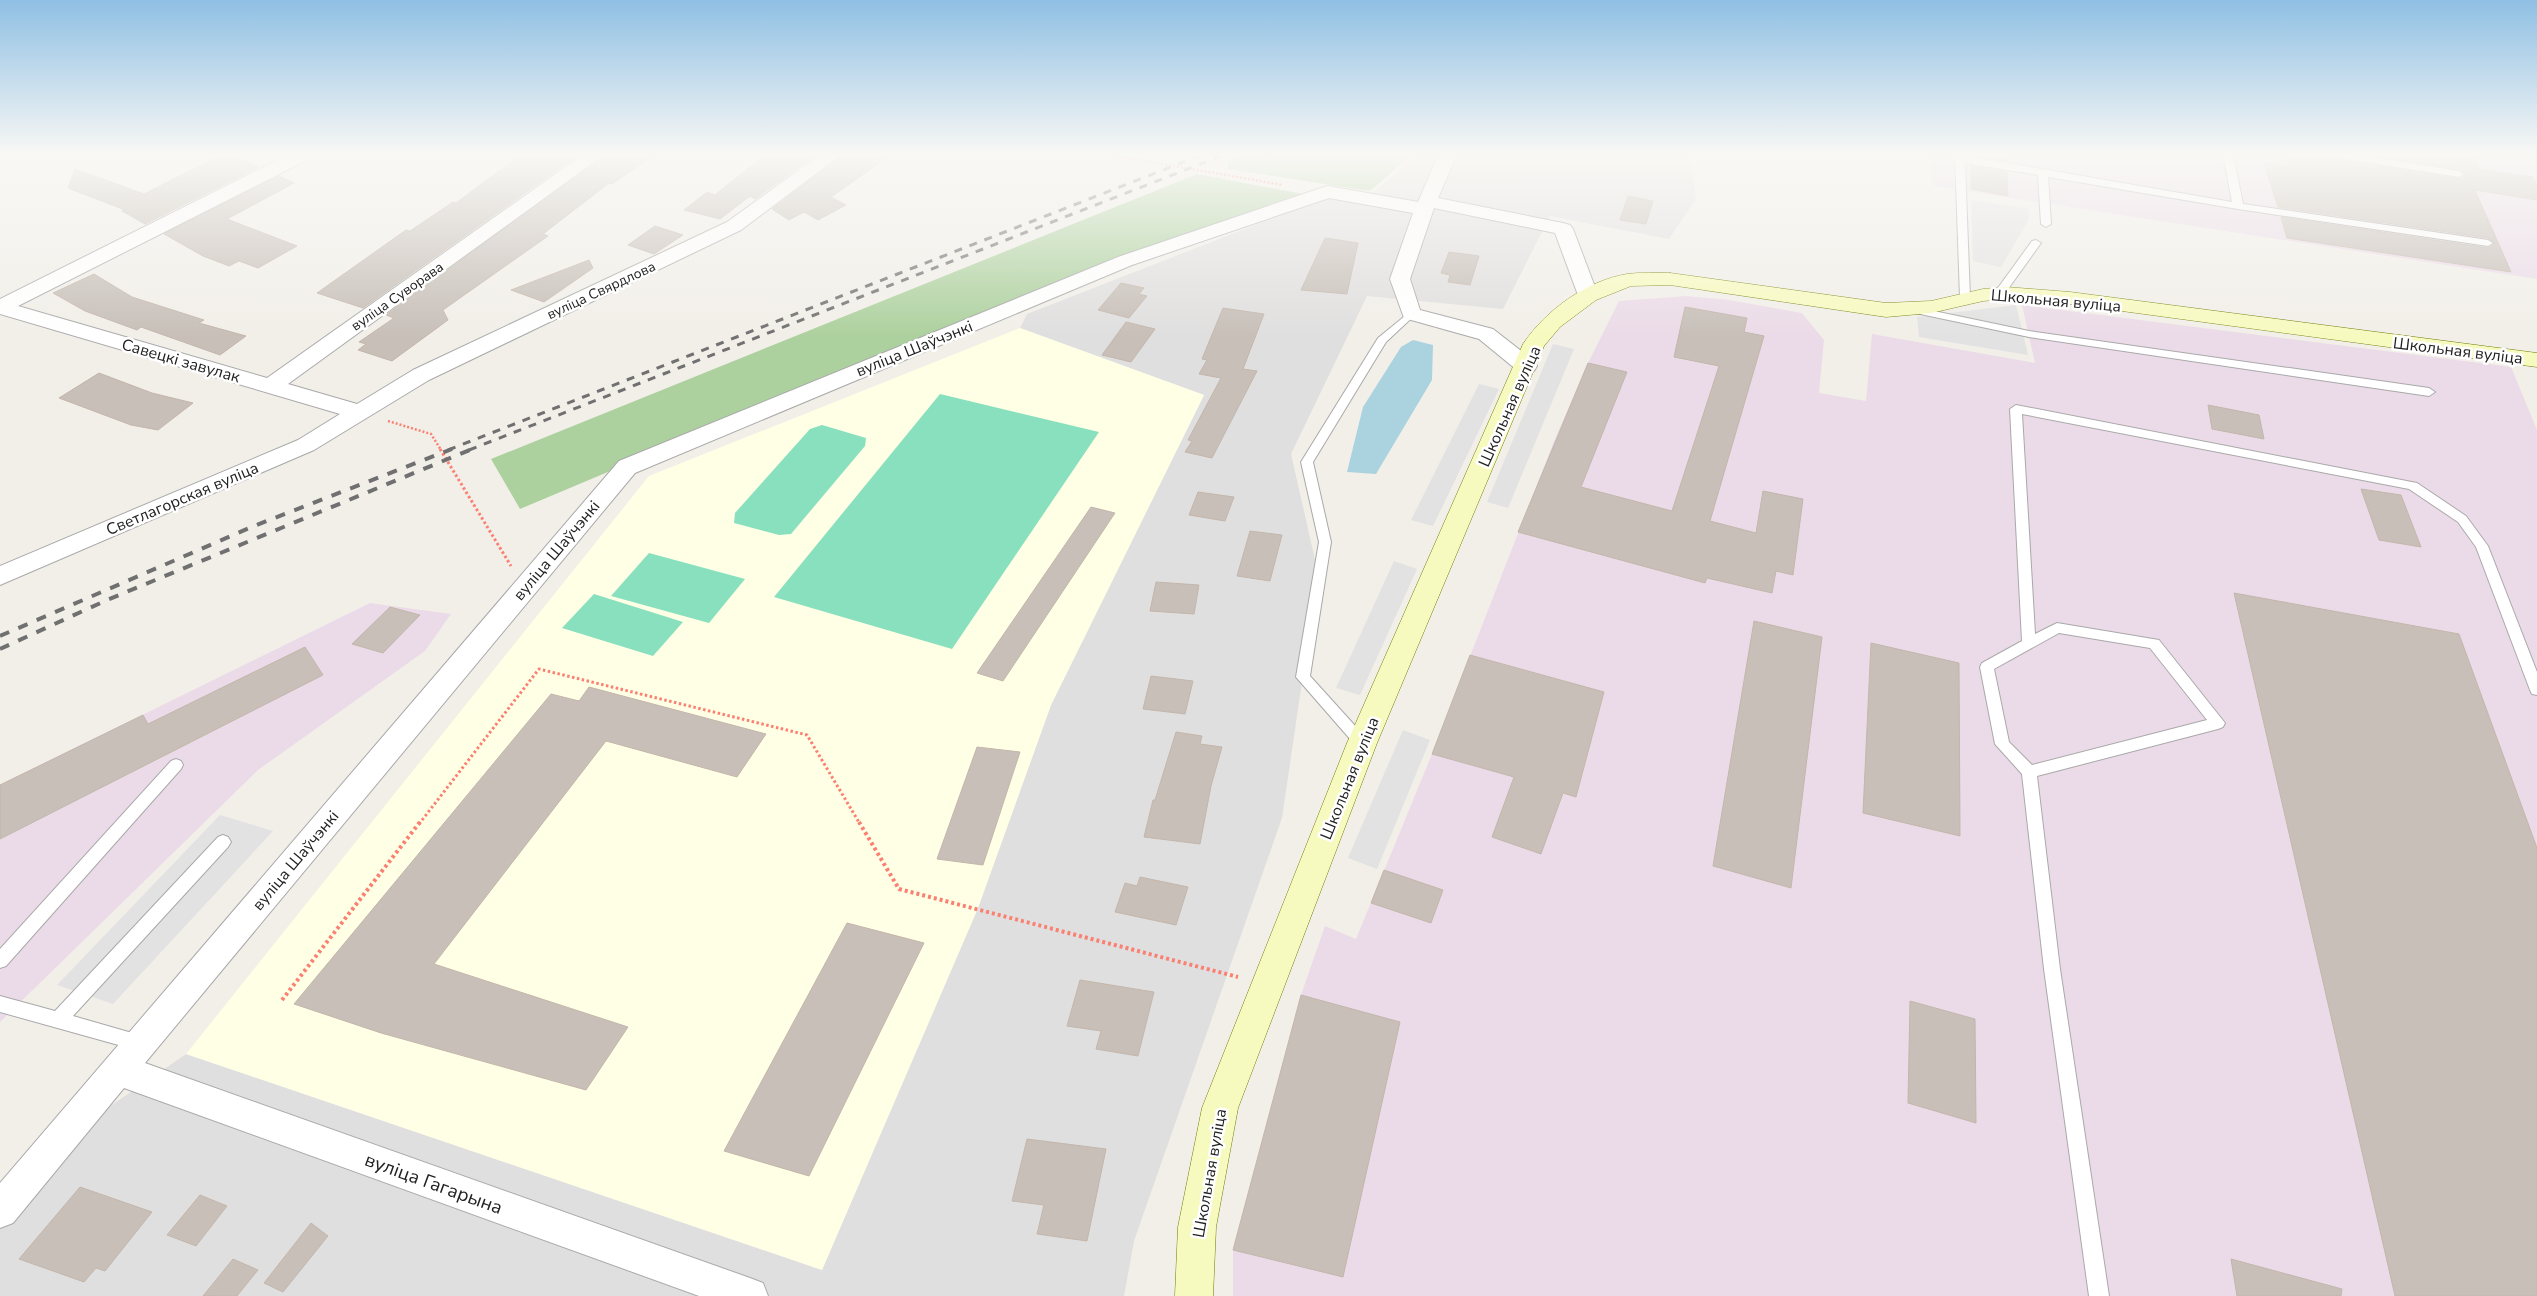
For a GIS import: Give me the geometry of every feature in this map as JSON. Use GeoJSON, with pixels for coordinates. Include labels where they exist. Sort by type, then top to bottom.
{"type":"FeatureCollection","features":[{"type":"Feature","properties":{"kind":"street"},"geometry":{"type":"LineString","coordinates":[[0,307],[184,214]]}},
{"type":"Feature","properties":{"kind":"street","name":"вуліца Суворава"},"geometry":{"type":"LineString","coordinates":[[271,386],[511,214]]}},
{"type":"Feature","properties":{"kind":"street","name":"вуліца Свярдлова"},"geometry":{"type":"LineString","coordinates":[[361,413],[421,376],[734,226],[750,214]]}},
{"type":"Feature","properties":{"kind":"street","name":"вуліца Шаўчэнкі"},"geometry":{"type":"LineString","coordinates":[[0,1210],[627,467],[1125,261],[1262,214]]}},
{"type":"Feature","properties":{"kind":"street"},"geometry":{"type":"LineString","coordinates":[[1423,214],[1400,279],[1411,314],[1486,334],[1526,366]]}},
{"type":"Feature","properties":{"kind":"street"},"geometry":{"type":"LineString","coordinates":[[1480,214],[1563,229],[1588,296]]}},
{"type":"Feature","properties":{"kind":"street","name":"Школьная вуліца"},"geometry":{"type":"LineString","coordinates":[[1194,1296],[1197,1227],[1220,1108],[1362,743],[1534,344],[1552,322],[1588,296],[1628,280],[1670,279],[1860,308],[1907,309],[1931,306],[1965,298],[1999,294],[2070,298],[2537,360]]}},
{"type":"Feature","properties":{"kind":"street","name":"Савецкі завулак"},"geometry":{"type":"LineString","coordinates":[[0,307],[361,413]]}},
{"type":"Feature","properties":{"kind":"street","name":"Светлагорская вуліца"},"geometry":{"type":"LineString","coordinates":[[0,576],[306,445],[361,413]]}},
{"type":"Feature","properties":{"kind":"street","name":"вуліца Гагарына"},"geometry":{"type":"LineString","coordinates":[[119,1070],[750,1296]]}},
{"type":"Feature","properties":{"kind":"lane"},"geometry":{"type":"LineString","coordinates":[[1962,214],[1965,298]]}},
{"type":"Feature","properties":{"kind":"lane"},"geometry":{"type":"LineString","coordinates":[[2045,214],[2046,224]]}},
{"type":"Feature","properties":{"kind":"lane"},"geometry":{"type":"LineString","coordinates":[[2295,214],[2488,243]]}},
{"type":"Feature","properties":{"kind":"lane"},"geometry":{"type":"LineString","coordinates":[[1999,294],[2036,243]]}},
{"type":"Feature","properties":{"kind":"lane"},"geometry":{"type":"LineString","coordinates":[[1907,309],[2029,334],[2429,392]]}},
{"type":"Feature","properties":{"kind":"lane"},"geometry":{"type":"LineString","coordinates":[[1362,743],[1303,677],[1325,542],[1307,462],[1382,340],[1411,314]]}},
{"type":"Feature","properties":{"kind":"lane"},"geometry":{"type":"LineString","coordinates":[[2029,644],[2016,410],[2413,486],[2462,519],[2482,546],[2537,690]]}},
{"type":"Feature","properties":{"kind":"lane"},"geometry":{"type":"LineString","coordinates":[[2029,772],[2218,723],[2154,644],[2057,628],[1988,667],[2002,744],[2029,772],[2052,968],[2099,1296]]}},
{"type":"Feature","properties":{"kind":"lane"},"geometry":{"type":"LineString","coordinates":[[0,961],[176,765]]}},
{"type":"Feature","properties":{"kind":"lane"},"geometry":{"type":"LineString","coordinates":[[58,1020],[223,842]]}},
{"type":"Feature","properties":{"kind":"lane"},"geometry":{"type":"LineString","coordinates":[[0,1004],[141,1044]]}},
{"type":"Feature","properties":{"kind":"path"},"geometry":{"type":"LineString","coordinates":[[361,413],[431,434],[525,588]]}},
{"type":"Feature","properties":{"kind":"path"},"geometry":{"type":"LineString","coordinates":[[282,1000],[539,668],[807,734],[899,889],[1268,984]]}},
{"type":"Feature","properties":{"kind":"shaded area"},"geometry":{"type":"Polygon","coordinates":[[[1282,214],[1686,214],[1669,239],[1550,216],[1503,309],[1367,296],[1291,454],[1318,573],[1282,818],[1134,1241],[1124,1296],[0,1296],[0,1182],[186,1054],[822,1270],[978,908],[1051,705],[1204,395],[1020,328],[1027,314],[1282,214]]]}},
{"type":"Feature","properties":{"kind":"shaded area"},"geometry":{"type":"Polygon","coordinates":[[[1971,214],[2029,214],[2029,219],[2001,267],[1973,261],[1971,214]]]}},
{"type":"Feature","properties":{"kind":"shaded area"},"geometry":{"type":"Polygon","coordinates":[[[2118,214],[2537,214],[2537,279],[2118,214]]]}},
{"type":"Feature","properties":{"kind":"shaded area"},"geometry":{"type":"Polygon","coordinates":[[[1686,296],[1729,300],[1802,313],[1824,340],[1819,393],[1866,401],[1872,334],[2035,363],[2022,305],[2511,367],[2537,430],[2537,1296],[1233,1296],[1233,1250],[1301,995],[1325,926],[1356,939],[1432,754],[1554,441],[1588,363],[1619,301],[1686,296]]]}},
{"type":"Feature","properties":{"kind":"shaded area"},"geometry":{"type":"Polygon","coordinates":[[[2016,305],[2028,355],[1919,337],[1917,317],[2016,305]]]}},
{"type":"Feature","properties":{"kind":"shaded area"},"geometry":{"type":"Polygon","coordinates":[[[1020,328],[1204,395],[1051,705],[978,908],[822,1270],[186,1054],[649,476],[1020,328]]]}},
{"type":"Feature","properties":{"kind":"shaded area"},"geometry":{"type":"Polygon","coordinates":[[[1553,344],[1574,349],[1508,508],[1487,502],[1553,344]]]}},
{"type":"Feature","properties":{"kind":"shaded area"},"geometry":{"type":"Polygon","coordinates":[[[1479,384],[1499,389],[1433,526],[1411,520],[1479,384]]]}},
{"type":"Feature","properties":{"kind":"shaded area"},"geometry":{"type":"Polygon","coordinates":[[[1394,561],[1417,569],[1360,695],[1336,688],[1394,561]]]}},
{"type":"Feature","properties":{"kind":"shaded area"},"geometry":{"type":"Polygon","coordinates":[[[370,603],[451,614],[425,651],[258,770],[0,1022],[0,785],[370,603]]]}},
{"type":"Feature","properties":{"kind":"shaded area"},"geometry":{"type":"Polygon","coordinates":[[[1403,730],[1430,740],[1377,869],[1348,858],[1403,730]]]}},
{"type":"Feature","properties":{"kind":"shaded area"},"geometry":{"type":"Polygon","coordinates":[[[220,815],[273,831],[113,1004],[57,985],[220,815]]]}},
{"type":"Feature","properties":{"kind":"green space"},"geometry":{"type":"Polygon","coordinates":[[[1097,214],[1243,214],[1118,257],[520,509],[491,459],[1097,214]]]}},
{"type":"Feature","properties":{"kind":"green space"},"geometry":{"type":"Polygon","coordinates":[[[940,394],[1099,432],[952,649],[774,597],[940,394]]]}},
{"type":"Feature","properties":{"kind":"green space"},"geometry":{"type":"Polygon","coordinates":[[[822,425],[866,438],[865,446],[791,534],[779,535],[734,523],[735,513],[810,429],[822,425]]]}},
{"type":"Feature","properties":{"kind":"green space"},"geometry":{"type":"Polygon","coordinates":[[[649,553],[745,579],[709,623],[611,596],[649,553]]]}},
{"type":"Feature","properties":{"kind":"green space"},"geometry":{"type":"Polygon","coordinates":[[[594,594],[683,622],[653,656],[562,628],[594,594]]]}},
{"type":"Feature","properties":{"kind":"water"},"geometry":{"type":"Polygon","coordinates":[[[1413,340],[1433,345],[1432,380],[1376,474],[1347,472],[1363,407],[1401,347],[1413,340]]]}},
{"type":"Feature","properties":{"kind":"building"},"geometry":{"type":"Polygon","coordinates":[[[128,214],[164,214],[145,224],[128,214]]]}},
{"type":"Feature","properties":{"kind":"building"},"geometry":{"type":"Polygon","coordinates":[[[203,214],[235,214],[227,219],[297,246],[258,268],[239,261],[229,266],[203,256],[164,234],[203,214]]]}},
{"type":"Feature","properties":{"kind":"building"},"geometry":{"type":"Polygon","coordinates":[[[434,214],[495,214],[363,308],[317,293],[406,230],[410,231],[434,214]]]}},
{"type":"Feature","properties":{"kind":"building"},"geometry":{"type":"Polygon","coordinates":[[[524,214],[568,214],[543,234],[548,236],[443,310],[448,320],[392,361],[358,350],[366,344],[359,342],[394,318],[386,315],[524,214]]]}},
{"type":"Feature","properties":{"kind":"building"},"geometry":{"type":"Polygon","coordinates":[[[702,214],[726,214],[720,219],[702,214]]]}},
{"type":"Feature","properties":{"kind":"building"},"geometry":{"type":"Polygon","coordinates":[[[780,214],[799,214],[789,220],[780,214]]]}},
{"type":"Feature","properties":{"kind":"building"},"geometry":{"type":"Polygon","coordinates":[[[808,214],[828,214],[818,220],[808,214]]]}},
{"type":"Feature","properties":{"kind":"building"},"geometry":{"type":"Polygon","coordinates":[[[1622,214],[1649,214],[1646,224],[1620,220],[1622,214]]]}},
{"type":"Feature","properties":{"kind":"building"},"geometry":{"type":"Polygon","coordinates":[[[2329,214],[2486,214],[2511,272],[2287,238],[2281,217],[2488,248],[2495,244],[2488,238],[2329,214]]]}},
{"type":"Feature","properties":{"kind":"building"},"geometry":{"type":"Polygon","coordinates":[[[655,226],[683,235],[654,254],[628,245],[655,226]]]}},
{"type":"Feature","properties":{"kind":"building"},"geometry":{"type":"Polygon","coordinates":[[[1325,238],[1358,243],[1347,294],[1301,290],[1325,238]]]}},
{"type":"Feature","properties":{"kind":"building"},"geometry":{"type":"Polygon","coordinates":[[[1449,252],[1479,256],[1470,285],[1448,282],[1450,275],[1441,273],[1449,252]]]}},
{"type":"Feature","properties":{"kind":"building"},"geometry":{"type":"Polygon","coordinates":[[[589,260],[593,268],[544,302],[511,290],[589,260]]]}},
{"type":"Feature","properties":{"kind":"building"},"geometry":{"type":"Polygon","coordinates":[[[94,274],[132,297],[204,320],[199,323],[246,336],[220,355],[141,327],[137,330],[85,311],[53,293],[94,274]]]}},
{"type":"Feature","properties":{"kind":"building"},"geometry":{"type":"Polygon","coordinates":[[[1121,283],[1144,288],[1139,294],[1147,296],[1129,318],[1098,310],[1121,283]]]}},
{"type":"Feature","properties":{"kind":"building"},"geometry":{"type":"Polygon","coordinates":[[[1685,307],[1747,318],[1744,332],[1764,336],[1710,521],[1756,533],[1763,491],[1803,499],[1793,575],[1776,571],[1772,593],[1707,578],[1705,583],[1518,532],[1588,363],[1627,372],[1581,487],[1672,511],[1719,366],[1674,357],[1685,307]]]}},
{"type":"Feature","properties":{"kind":"building"},"geometry":{"type":"Polygon","coordinates":[[[1223,308],[1264,314],[1243,369],[1257,371],[1212,458],[1185,452],[1192,441],[1188,440],[1221,378],[1199,374],[1207,360],[1202,359],[1223,308]]]}},
{"type":"Feature","properties":{"kind":"building"},"geometry":{"type":"Polygon","coordinates":[[[1126,322],[1155,329],[1131,362],[1102,355],[1126,322]]]}},
{"type":"Feature","properties":{"kind":"building"},"geometry":{"type":"Polygon","coordinates":[[[99,373],[152,393],[193,403],[158,430],[131,425],[59,398],[99,373]]]}},
{"type":"Feature","properties":{"kind":"building"},"geometry":{"type":"Polygon","coordinates":[[[2208,405],[2259,415],[2264,439],[2212,429],[2208,405]]]}},
{"type":"Feature","properties":{"kind":"building"},"geometry":{"type":"Polygon","coordinates":[[[2361,489],[2401,495],[2421,547],[2379,540],[2361,489]]]}},
{"type":"Feature","properties":{"kind":"building"},"geometry":{"type":"Polygon","coordinates":[[[1198,492],[1234,497],[1225,521],[1189,515],[1198,492]]]}},
{"type":"Feature","properties":{"kind":"building"},"geometry":{"type":"Polygon","coordinates":[[[1091,507],[1115,513],[1003,681],[977,673],[1091,507]]]}},
{"type":"Feature","properties":{"kind":"building"},"geometry":{"type":"Polygon","coordinates":[[[1250,531],[1282,535],[1270,581],[1237,576],[1250,531]]]}},
{"type":"Feature","properties":{"kind":"building"},"geometry":{"type":"Polygon","coordinates":[[[1156,582],[1199,585],[1194,614],[1150,611],[1156,582]]]}},
{"type":"Feature","properties":{"kind":"building"},"geometry":{"type":"Polygon","coordinates":[[[2234,593],[2459,634],[2537,848],[2537,1296],[2395,1296],[2234,593]]]}},
{"type":"Feature","properties":{"kind":"building"},"geometry":{"type":"Polygon","coordinates":[[[390,607],[420,615],[383,653],[352,644],[390,607]]]}},
{"type":"Feature","properties":{"kind":"building"},"geometry":{"type":"Polygon","coordinates":[[[1754,621],[1822,637],[1791,888],[1713,866],[1754,621]]]}},
{"type":"Feature","properties":{"kind":"building"},"geometry":{"type":"Polygon","coordinates":[[[1871,643],[1959,663],[1960,836],[1863,813],[1871,643]]]}},
{"type":"Feature","properties":{"kind":"building"},"geometry":{"type":"Polygon","coordinates":[[[305,647],[323,675],[0,839],[0,785],[143,715],[148,724],[305,647]]]}},
{"type":"Feature","properties":{"kind":"building"},"geometry":{"type":"Polygon","coordinates":[[[1470,655],[1604,692],[1576,797],[1563,793],[1541,854],[1492,837],[1514,777],[1432,754],[1470,655]]]}},
{"type":"Feature","properties":{"kind":"building"},"geometry":{"type":"Polygon","coordinates":[[[1151,676],[1193,681],[1185,714],[1143,709],[1151,676]]]}},
{"type":"Feature","properties":{"kind":"building"},"geometry":{"type":"Polygon","coordinates":[[[589,687],[766,734],[737,777],[606,741],[434,964],[628,1027],[586,1090],[381,1033],[294,1004],[551,694],[579,701],[589,687]]]}},
{"type":"Feature","properties":{"kind":"building"},"geometry":{"type":"Polygon","coordinates":[[[1176,732],[1202,736],[1200,744],[1222,747],[1211,786],[1200,844],[1144,837],[1153,800],[1155,800],[1176,732]]]}},
{"type":"Feature","properties":{"kind":"building"},"geometry":{"type":"Polygon","coordinates":[[[977,747],[1020,752],[983,865],[937,859],[977,747]]]}},
{"type":"Feature","properties":{"kind":"building"},"geometry":{"type":"Polygon","coordinates":[[[1384,870],[1443,890],[1431,923],[1371,903],[1384,870]]]}},
{"type":"Feature","properties":{"kind":"building"},"geometry":{"type":"Polygon","coordinates":[[[1140,877],[1188,887],[1176,925],[1115,912],[1125,883],[1137,886],[1140,877]]]}},
{"type":"Feature","properties":{"kind":"building"},"geometry":{"type":"Polygon","coordinates":[[[847,923],[924,943],[809,1176],[724,1151],[847,923]]]}},
{"type":"Feature","properties":{"kind":"building"},"geometry":{"type":"Polygon","coordinates":[[[1080,980],[1154,992],[1138,1056],[1096,1049],[1101,1031],[1067,1026],[1080,980]]]}},
{"type":"Feature","properties":{"kind":"building"},"geometry":{"type":"Polygon","coordinates":[[[1301,995],[1400,1022],[1343,1277],[1233,1250],[1301,995]]]}},
{"type":"Feature","properties":{"kind":"building"},"geometry":{"type":"Polygon","coordinates":[[[1910,1001],[1975,1019],[1976,1123],[1908,1103],[1910,1001]]]}},
{"type":"Feature","properties":{"kind":"building"},"geometry":{"type":"Polygon","coordinates":[[[1027,1139],[1106,1149],[1087,1241],[1037,1234],[1044,1205],[1012,1201],[1027,1139]]]}},
{"type":"Feature","properties":{"kind":"building"},"geometry":{"type":"Polygon","coordinates":[[[80,1187],[152,1212],[105,1271],[96,1268],[84,1282],[19,1259],[80,1187]]]}},
{"type":"Feature","properties":{"kind":"building"},"geometry":{"type":"Polygon","coordinates":[[[200,1195],[227,1206],[196,1246],[167,1235],[200,1195]]]}},
{"type":"Feature","properties":{"kind":"building"},"geometry":{"type":"Polygon","coordinates":[[[311,1223],[328,1236],[283,1292],[264,1283],[311,1223]]]}},
{"type":"Feature","properties":{"kind":"building"},"geometry":{"type":"Polygon","coordinates":[[[233,1259],[258,1270],[237,1296],[203,1296],[233,1259]]]}},
{"type":"Feature","properties":{"kind":"building"},"geometry":{"type":"Polygon","coordinates":[[[2231,1259],[2342,1289],[2341,1296],[2237,1296],[2231,1259]]]}},
{"type":"Feature","properties":{"kind":"railway"},"geometry":{"type":"LineString","coordinates":[[448,450],[1050,214]]}},
{"type":"Feature","properties":{"kind":"railway"},"geometry":{"type":"LineString","coordinates":[[469,450],[1071,214]]}},
{"type":"Feature","properties":{"kind":"railway"},"geometry":{"type":"LineString","coordinates":[[0,636],[254,526],[452,449]]}},
{"type":"Feature","properties":{"kind":"railway"},"geometry":{"type":"LineString","coordinates":[[0,649],[107,600],[472,449]]}}]}
